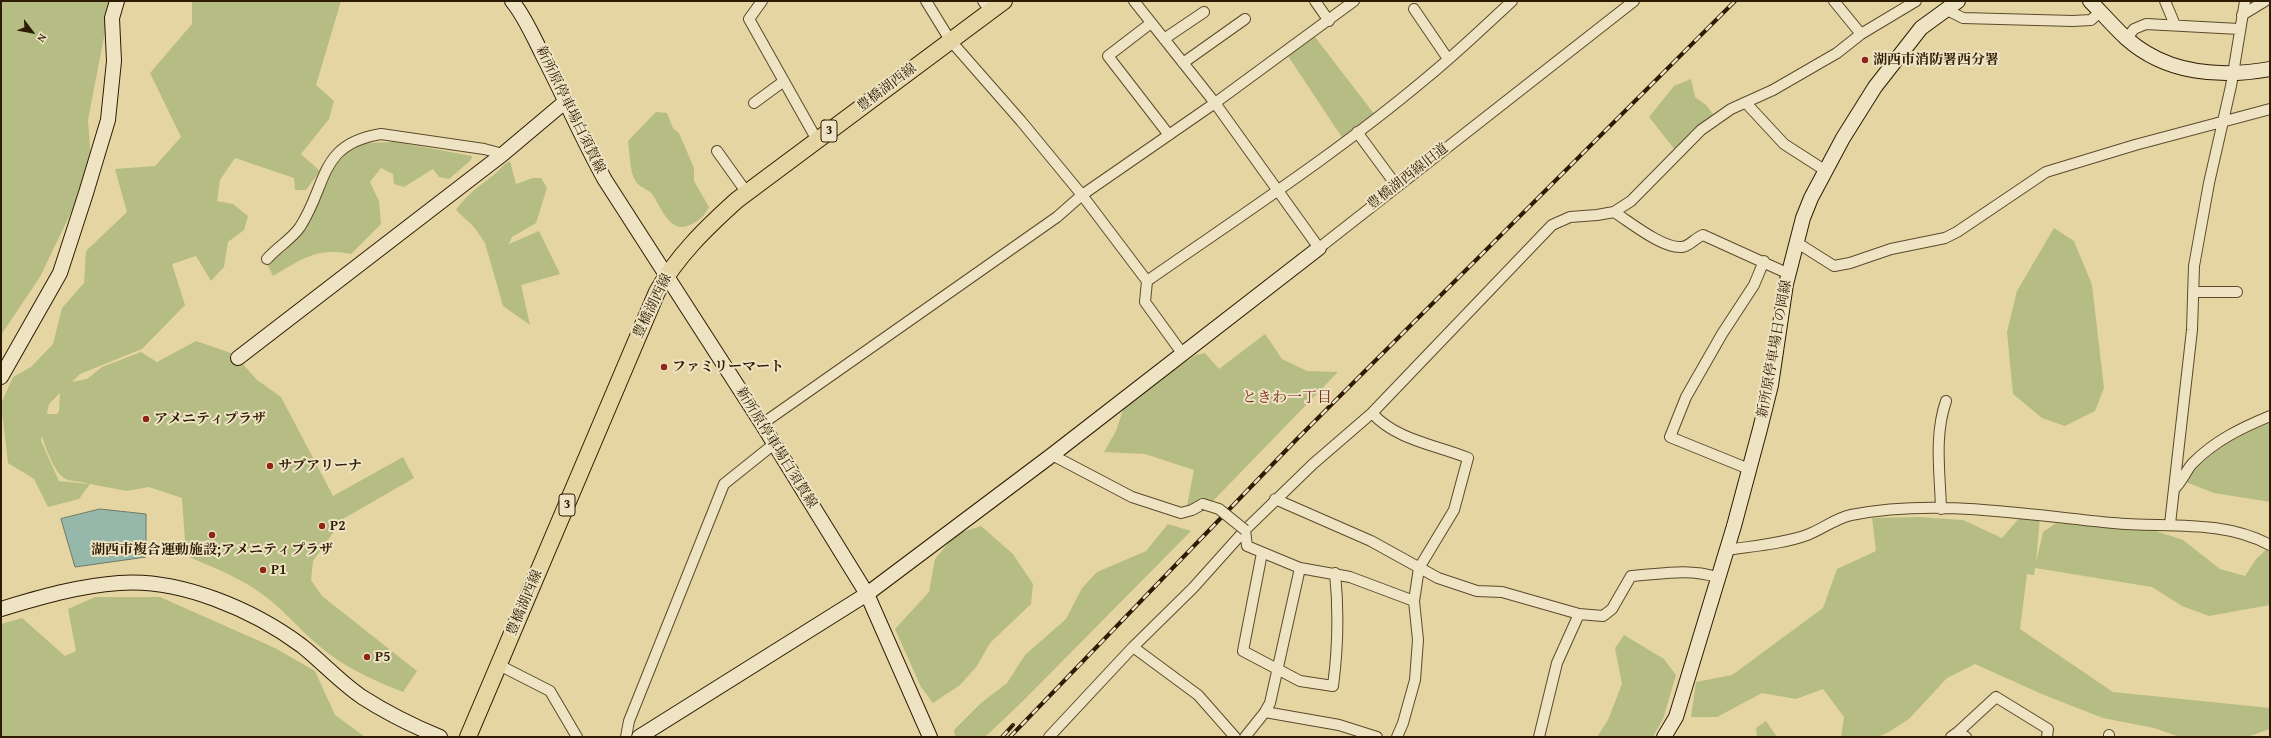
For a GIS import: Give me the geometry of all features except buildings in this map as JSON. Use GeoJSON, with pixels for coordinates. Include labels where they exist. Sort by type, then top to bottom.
{"type":"FeatureCollection","features":[{"type":"Feature","properties":{"kind":"main road","name":"豊橋湖西線"},"geometry":{"type":"LineString","coordinates":[[468,737],[657,292],[667,274],[706,228],[746,193],[950,40],[987,6],[1004,1]]}},
{"type":"Feature","properties":{"kind":"street"},"geometry":{"type":"LineString","coordinates":[[1,377],[60,273],[86,193],[108,120],[114,61],[112,18],[117,1]]}},
{"type":"Feature","properties":{"kind":"street","name":"新所原停車場白須賀線"},"geometry":{"type":"LineString","coordinates":[[512,1],[523,17],[566,101],[582,139],[605,180],[667,274],[762,424],[867,594],[930,737]]}},
{"type":"Feature","properties":{"kind":"street"},"geometry":{"type":"LineString","coordinates":[[762,1],[749,19],[817,140]]}},
{"type":"Feature","properties":{"kind":"street"},"geometry":{"type":"LineString","coordinates":[[926,1],[950,40],[1021,121],[1082,195],[1147,282],[1145,302],[1182,354]]}},
{"type":"Feature","properties":{"kind":"street"},"geometry":{"type":"LineString","coordinates":[[1134,1],[1215,103],[1276,191],[1318,248]]}},
{"type":"Feature","properties":{"kind":"street"},"geometry":{"type":"LineString","coordinates":[[1315,1],[1329,21]]}},
{"type":"Feature","properties":{"kind":"street"},"geometry":{"type":"LineString","coordinates":[[1147,282],[1357,132],[1448,59],[1512,1]]}},
{"type":"Feature","properties":{"kind":"street","name":"豊橋湖西線旧道"},"geometry":{"type":"LineString","coordinates":[[639,737],[867,594],[1052,455],[1318,248],[1396,185],[1634,1]]}},
{"type":"Feature","properties":{"kind":"street"},"geometry":{"type":"LineString","coordinates":[[1834,1],[1861,34]]}},
{"type":"Feature","properties":{"kind":"street"},"geometry":{"type":"LineString","coordinates":[[1049,737],[1133,647],[1193,588],[1245,530],[1275,500],[1372,413],[1552,225],[1570,216],[1597,215],[1614,212],[1631,201],[1701,130],[1731,109],[1793,79],[1837,53],[1861,34],[1916,1]]}},
{"type":"Feature","properties":{"kind":"street","name":"新所原停車場日の岡線"},"geometry":{"type":"LineString","coordinates":[[1664,737],[1676,717],[1717,577],[1727,550],[1771,385],[1779,324],[1789,274],[1796,242],[1811,198],[1875,87],[1904,48],[1921,28],[1958,1]]}},
{"type":"Feature","properties":{"kind":"street"},"geometry":{"type":"LineString","coordinates":[[2090,1],[2127,38],[2161,60],[2182,68],[2201,72],[2232,74],[2270,69]]}},
{"type":"Feature","properties":{"kind":"street"},"geometry":{"type":"LineString","coordinates":[[2165,1],[2174,25]]}},
{"type":"Feature","properties":{"kind":"street"},"geometry":{"type":"LineString","coordinates":[[2170,524],[2191,336],[2197,252],[2245,1]]}},
{"type":"Feature","properties":{"kind":"street"},"geometry":{"type":"LineString","coordinates":[[2242,15],[2265,1]]}},
{"type":"Feature","properties":{"kind":"street"},"geometry":{"type":"LineString","coordinates":[[762,424],[1057,217],[1082,195],[1215,103],[1329,21],[1348,3]]}},
{"type":"Feature","properties":{"kind":"street"},"geometry":{"type":"LineString","coordinates":[[1414,9],[1448,59]]}},
{"type":"Feature","properties":{"kind":"street"},"geometry":{"type":"LineString","coordinates":[[1947,10],[1963,18],[2084,22],[2091,20],[2100,12]]}},
{"type":"Feature","properties":{"kind":"street"},"geometry":{"type":"LineString","coordinates":[[1164,39],[1204,12]]}},
{"type":"Feature","properties":{"kind":"street"},"geometry":{"type":"LineString","coordinates":[[1183,63],[1245,19]]}},
{"type":"Feature","properties":{"kind":"street"},"geometry":{"type":"LineString","coordinates":[[1151,23],[1108,56],[1169,135]]}},
{"type":"Feature","properties":{"kind":"street"},"geometry":{"type":"LineString","coordinates":[[2127,38],[2134,29],[2146,24],[2239,29]]}},
{"type":"Feature","properties":{"kind":"street"},"geometry":{"type":"LineString","coordinates":[[754,103],[784,81]]}},
{"type":"Feature","properties":{"kind":"street"},"geometry":{"type":"LineString","coordinates":[[238,358],[503,154],[566,101]]}},
{"type":"Feature","properties":{"kind":"street"},"geometry":{"type":"LineString","coordinates":[[1746,103],[1784,144],[1826,171]]}},
{"type":"Feature","properties":{"kind":"street"},"geometry":{"type":"LineString","coordinates":[[1796,242],[1834,266],[1867,259],[1891,248],[1945,238],[1966,227],[2046,172],[2270,109]]}},
{"type":"Feature","properties":{"kind":"street"},"geometry":{"type":"LineString","coordinates":[[1357,132],[1396,185]]}},
{"type":"Feature","properties":{"kind":"street"},"geometry":{"type":"LineString","coordinates":[[267,259],[299,228],[309,211],[326,170],[338,152],[352,142],[365,137],[381,134],[484,149],[503,154]]}},
{"type":"Feature","properties":{"kind":"street"},"geometry":{"type":"LineString","coordinates":[[717,151],[746,193]]}},
{"type":"Feature","properties":{"kind":"street"},"geometry":{"type":"LineString","coordinates":[[1614,212],[1663,243],[1681,247],[1690,245],[1695,239],[1703,236],[1736,251],[1764,261],[1789,274]]}},
{"type":"Feature","properties":{"kind":"street"},"geometry":{"type":"LineString","coordinates":[[1749,469],[1670,437],[1686,397],[1722,334],[1754,285],[1764,261]]}},
{"type":"Feature","properties":{"kind":"street"},"geometry":{"type":"LineString","coordinates":[[2193,292],[2237,292]]}},
{"type":"Feature","properties":{"kind":"street"},"geometry":{"type":"LineString","coordinates":[[1941,509],[1937,445],[1940,419],[1946,401]]}},
{"type":"Feature","properties":{"kind":"street"},"geometry":{"type":"LineString","coordinates":[[1372,413],[1381,423],[1399,433],[1468,458],[1454,510],[1419,568],[1414,601],[1418,640],[1415,680],[1403,723],[1397,737]]}},
{"type":"Feature","properties":{"kind":"street"},"geometry":{"type":"LineString","coordinates":[[2174,489],[2179,485],[2187,470],[2204,452],[2226,437],[2270,416]]}},
{"type":"Feature","properties":{"kind":"street"},"geometry":{"type":"LineString","coordinates":[[626,737],[629,721],[724,484],[774,444]]}},
{"type":"Feature","properties":{"kind":"street"},"geometry":{"type":"LineString","coordinates":[[1052,455],[1132,497],[1181,513],[1192,510],[1203,504],[1220,509],[1245,530],[1247,546],[1300,568],[1335,573],[1414,601]]}},
{"type":"Feature","properties":{"kind":"street"},"geometry":{"type":"LineString","coordinates":[[1275,500],[1371,541],[1438,578],[1477,590],[1502,592],[1579,614],[1603,616],[1612,609],[1631,576],[1677,571],[1698,572],[1717,577]]}},
{"type":"Feature","properties":{"kind":"street"},"geometry":{"type":"LineString","coordinates":[[1727,550],[1807,535],[1849,515],[1919,508],[2025,513],[2114,523],[2170,524],[2218,528],[2260,540],[2270,545]]}},
{"type":"Feature","properties":{"kind":"street"},"geometry":{"type":"LineString","coordinates":[[1262,553],[1243,651],[1300,681],[1333,686],[1338,654],[1339,613],[1335,573]]}},
{"type":"Feature","properties":{"kind":"street"},"geometry":{"type":"LineString","coordinates":[[1245,737],[1265,712],[1270,703],[1300,568]]}},
{"type":"Feature","properties":{"kind":"street"},"geometry":{"type":"LineString","coordinates":[[1,609],[76,588],[121,583],[167,586],[225,602],[274,627],[302,646],[361,696],[407,723],[440,737]]}},
{"type":"Feature","properties":{"kind":"street"},"geometry":{"type":"LineString","coordinates":[[1539,737],[1557,662],[1579,614]]}},
{"type":"Feature","properties":{"kind":"street"},"geometry":{"type":"LineString","coordinates":[[1133,647],[1198,695],[1235,737]]}},
{"type":"Feature","properties":{"kind":"street"},"geometry":{"type":"LineString","coordinates":[[499,665],[550,691],[577,737]]}},
{"type":"Feature","properties":{"kind":"street"},"geometry":{"type":"LineString","coordinates":[[1959,735],[1996,697],[2048,729],[2047,737]]}},
{"type":"Feature","properties":{"kind":"street"},"geometry":{"type":"LineString","coordinates":[[1265,712],[1339,725],[1377,737]]}},
{"type":"Feature","properties":{"kind":"green space"},"geometry":{"type":"Polygon","coordinates":[[[1,1],[111,1],[88,120],[91,161],[76,202],[40,277],[1,335],[1,1]]]}},
{"type":"Feature","properties":{"kind":"green space"},"geometry":{"type":"Polygon","coordinates":[[[192,1],[341,1],[316,85],[334,101],[329,119],[301,154],[320,171],[306,190],[295,190],[294,178],[235,158],[220,180],[217,201],[233,204],[248,216],[244,230],[228,242],[224,267],[211,281],[196,256],[172,264],[185,305],[142,349],[80,374],[72,382],[87,379],[102,367],[141,352],[157,362],[196,341],[234,354],[257,380],[281,397],[333,496],[403,457],[414,478],[343,519],[313,561],[311,580],[322,596],[417,671],[403,692],[370,678],[338,660],[311,639],[270,600],[244,582],[186,556],[182,498],[149,487],[127,491],[90,484],[79,499],[48,507],[34,479],[8,463],[1,404],[13,377],[31,367],[53,344],[62,308],[84,283],[86,251],[127,212],[115,169],[155,166],[181,137],[150,73],[192,24],[192,1]],[[60,393],[49,404],[47,414],[57,414],[59,411],[60,393]],[[42,436],[41,441],[59,481],[89,484],[64,478],[57,471],[42,436]]]}},
{"type":"Feature","properties":{"kind":"green space"},"geometry":{"type":"Polygon","coordinates":[[[1315,37],[1375,115],[1343,139],[1288,56],[1315,37]]]}},
{"type":"Feature","properties":{"kind":"green space"},"geometry":{"type":"Polygon","coordinates":[[[1691,79],[1695,97],[1706,105],[1713,114],[1675,150],[1649,117],[1674,86],[1691,79]]]}},
{"type":"Feature","properties":{"kind":"green space"},"geometry":{"type":"Polygon","coordinates":[[[656,112],[667,113],[673,128],[679,133],[694,168],[694,181],[709,207],[700,219],[684,227],[672,223],[668,219],[652,194],[637,183],[632,174],[628,141],[656,112]]]}},
{"type":"Feature","properties":{"kind":"green space"},"geometry":{"type":"Polygon","coordinates":[[[396,142],[472,156],[471,160],[449,179],[439,177],[433,169],[404,187],[394,184],[393,174],[381,168],[370,182],[379,201],[381,224],[351,254],[339,252],[319,253],[293,264],[273,276],[267,264],[286,250],[310,222],[318,195],[328,174],[349,150],[366,143],[396,142]]]}},
{"type":"Feature","properties":{"kind":"green space"},"geometry":{"type":"Polygon","coordinates":[[[510,161],[516,184],[533,178],[541,178],[547,188],[536,223],[512,237],[509,244],[539,231],[560,274],[521,285],[530,325],[503,306],[485,243],[474,227],[456,210],[470,194],[510,161]]]}},
{"type":"Feature","properties":{"kind":"green space"},"geometry":{"type":"Polygon","coordinates":[[[2054,228],[2074,241],[2092,285],[2104,388],[2095,411],[2065,426],[2042,418],[2013,394],[2007,332],[2017,291],[2054,228]]]}},
{"type":"Feature","properties":{"kind":"green space"},"geometry":{"type":"Polygon","coordinates":[[[1265,334],[1282,359],[1307,371],[1338,372],[1211,503],[1186,511],[1194,470],[1145,454],[1104,452],[1116,431],[1126,401],[1196,355],[1205,353],[1219,369],[1265,334]]]}},
{"type":"Feature","properties":{"kind":"green space"},"geometry":{"type":"Polygon","coordinates":[[[2270,421],[2270,502],[2214,493],[2186,482],[2194,471],[2213,453],[2246,432],[2270,421]]]}},
{"type":"Feature","properties":{"kind":"green space"},"geometry":{"type":"Polygon","coordinates":[[[2021,516],[2040,517],[2036,563],[2043,532],[2056,523],[2150,529],[2183,540],[2220,569],[2245,576],[2256,559],[2270,546],[2270,605],[2209,616],[2182,606],[2152,587],[2035,568],[2034,575],[2027,574],[2020,629],[2113,692],[2270,708],[2270,729],[2247,737],[2180,737],[2154,728],[2103,718],[2044,695],[1975,664],[1947,678],[1909,719],[1878,737],[1841,737],[1844,717],[1823,689],[1796,699],[1762,693],[1717,717],[1691,717],[1696,682],[1732,675],[1823,608],[1837,569],[1876,551],[1872,518],[1918,517],[1963,520],[2002,538],[2021,516]]]}},
{"type":"Feature","properties":{"kind":"green space"},"geometry":{"type":"Polygon","coordinates":[[[1168,524],[1191,531],[1023,701],[985,737],[955,737],[954,730],[981,703],[1007,683],[1025,655],[1066,619],[1082,588],[1097,572],[1146,551],[1168,524]]]}},
{"type":"Feature","properties":{"kind":"green space"},"geometry":{"type":"Polygon","coordinates":[[[981,526],[1013,554],[1033,584],[1031,604],[990,643],[977,666],[960,685],[933,703],[921,687],[895,629],[929,592],[935,559],[956,534],[981,526]]]}},
{"type":"Feature","properties":{"kind":"green space"},"geometry":{"type":"Polygon","coordinates":[[[95,597],[160,597],[275,648],[315,671],[335,715],[365,737],[1,737],[1,624],[22,618],[65,656],[76,651],[68,609],[95,597]]]}},
{"type":"Feature","properties":{"kind":"green space"},"geometry":{"type":"Polygon","coordinates":[[[1624,635],[1664,659],[1676,675],[1663,719],[1653,737],[1597,737],[1608,720],[1622,684],[1615,648],[1624,635]]]}},
{"type":"Feature","properties":{"kind":"green space"},"geometry":{"type":"Polygon","coordinates":[[[1766,721],[1777,737],[1757,737],[1756,728],[1766,721]]]}},
{"type":"Feature","properties":{"kind":"shaded area"},"geometry":{"type":"Polygon","coordinates":[[[100,509],[146,514],[146,557],[75,567],[61,519],[100,509]]]}},
{"type":"Feature","properties":{"kind":"railway"},"geometry":{"type":"LineString","coordinates":[[1010,737],[1296,440],[1735,1]]}},
{"type":"Feature","properties":{"kind":"railway"},"geometry":{"type":"LineString","coordinates":[[1002,737],[1013,725]]}},
{"type":"Feature","properties":{"kind":"place","name":"湖西市消防署西分署"},"geometry":{"type":"Point","coordinates":[1865,60]}},
{"type":"Feature","properties":{"kind":"place","name":"ファミリーマート"},"geometry":{"type":"Point","coordinates":[664,367]}},
{"type":"Feature","properties":{"kind":"place","name":"アメニティプラザ"},"geometry":{"type":"Point","coordinates":[146,419]}},
{"type":"Feature","properties":{"kind":"place","name":"サブアリーナ"},"geometry":{"type":"Point","coordinates":[270,466]}},
{"type":"Feature","properties":{"kind":"place","name":"P2"},"geometry":{"type":"Point","coordinates":[322,526]}},
{"type":"Feature","properties":{"kind":"place","name":"湖西市複合運動施設;アメニティプラザ"},"geometry":{"type":"Point","coordinates":[212,535]}},
{"type":"Feature","properties":{"kind":"place","name":"P1"},"geometry":{"type":"Point","coordinates":[263,570]}},
{"type":"Feature","properties":{"kind":"place","name":"P5"},"geometry":{"type":"Point","coordinates":[367,657]}},
{"type":"Feature","properties":{"kind":"district","name":"ときわ一丁目"},"geometry":{"type":"Point","coordinates":[1287,398]}}]}
